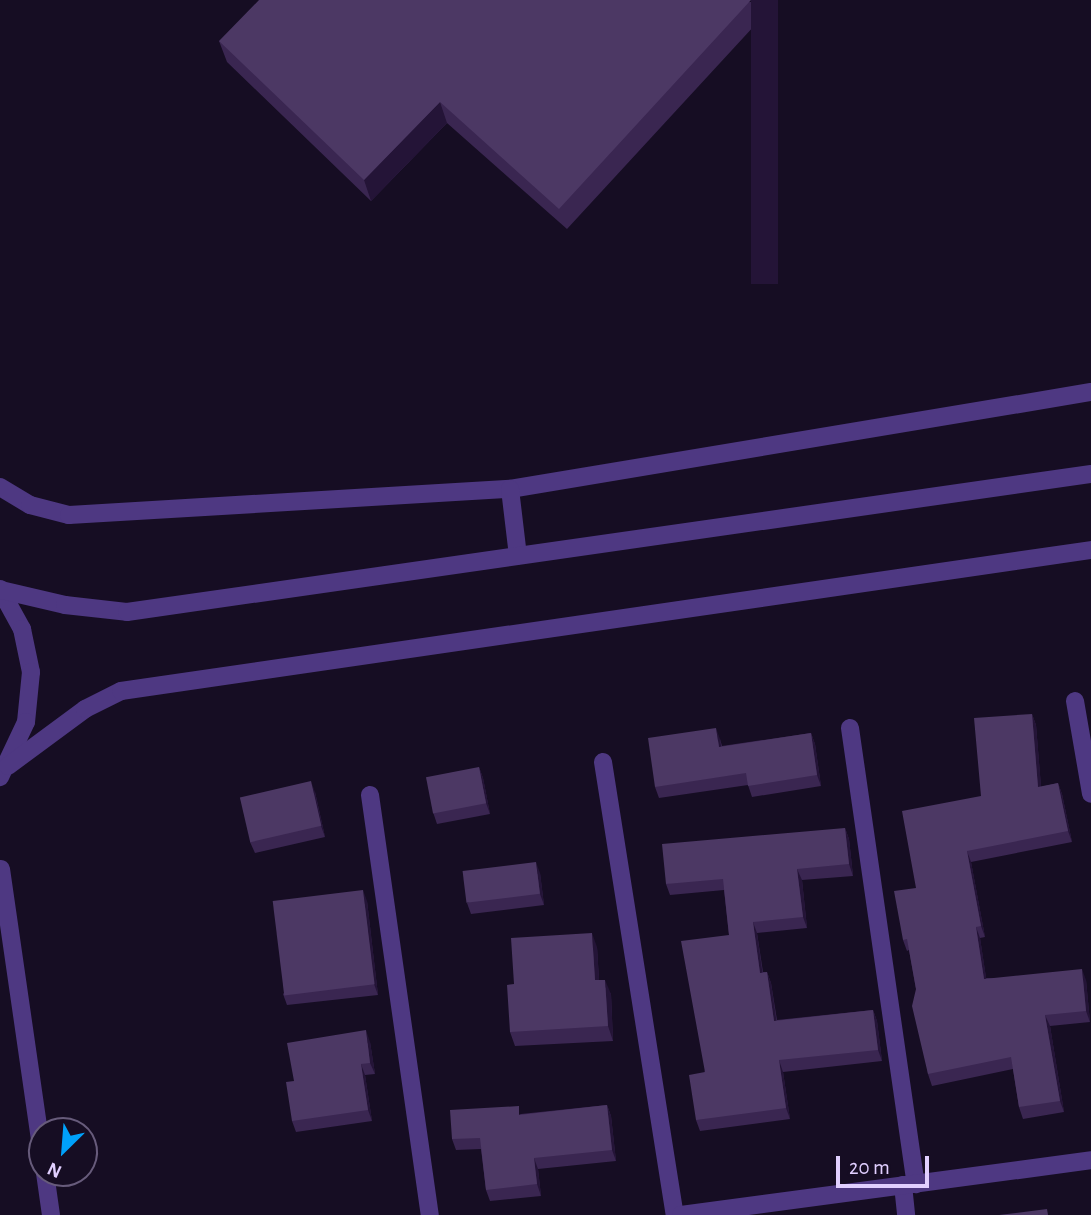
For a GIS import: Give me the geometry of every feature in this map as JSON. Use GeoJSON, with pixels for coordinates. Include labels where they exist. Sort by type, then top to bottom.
{"type":"FeatureCollection","features":[{"type":"Feature","properties":{"kind":"street"},"geometry":{"type":"LineString","coordinates":[[0,487],[30,505],[69,515],[510,489],[1091,391]]}},
{"type":"Feature","properties":{"kind":"street"},"geometry":{"type":"LineString","coordinates":[[1,589],[65,605],[127,612],[1091,474]]}},
{"type":"Feature","properties":{"kind":"street"},"geometry":{"type":"LineString","coordinates":[[510,489],[518,556]]}},
{"type":"Feature","properties":{"kind":"street"},"geometry":{"type":"LineString","coordinates":[[4,771],[85,709],[121,691],[1091,550]]}},
{"type":"Feature","properties":{"kind":"street"},"geometry":{"type":"LineString","coordinates":[[1,589],[22,629],[31,672],[26,722],[4,771]]}},
{"type":"Feature","properties":{"kind":"street"},"geometry":{"type":"LineString","coordinates":[[1075,701],[1091,794]]}},
{"type":"Feature","properties":{"kind":"street"},"geometry":{"type":"LineString","coordinates":[[850,728],[910,1184],[906,1215]]}},
{"type":"Feature","properties":{"kind":"street"},"geometry":{"type":"LineString","coordinates":[[603,762],[675,1215]]}},
{"type":"Feature","properties":{"kind":"street"},"geometry":{"type":"LineString","coordinates":[[370,795],[430,1215]]}},
{"type":"Feature","properties":{"kind":"street"},"geometry":{"type":"LineString","coordinates":[[2,869],[37,1117]]}},
{"type":"Feature","properties":{"kind":"street"},"geometry":{"type":"LineString","coordinates":[[681,1215],[1091,1160]]}},
{"type":"Feature","properties":{"kind":"street"},"geometry":{"type":"LineString","coordinates":[[47,1187],[51,1215]]}},
{"type":"Feature","properties":{"kind":"building"},"geometry":{"type":"Polygon","coordinates":[[[259,0],[751,0],[559,209],[440,102],[364,180],[219,41],[259,0]]]}},
{"type":"Feature","properties":{"kind":"building"},"geometry":{"type":"Polygon","coordinates":[[[1032,714],[1038,787],[1058,783],[1068,831],[967,851],[981,926],[976,927],[984,979],[1082,969],[1086,1011],[1045,1015],[1060,1101],[1019,1107],[1011,1057],[928,1074],[912,1006],[916,989],[907,939],[903,940],[894,891],[916,888],[902,811],[981,796],[974,718],[1032,714]]]}},
{"type":"Feature","properties":{"kind":"building"},"geometry":{"type":"Polygon","coordinates":[[[716,728],[719,747],[811,733],[817,775],[748,786],[746,773],[655,787],[648,738],[716,728]]]}},
{"type":"Feature","properties":{"kind":"building"},"geometry":{"type":"Polygon","coordinates":[[[479,767],[486,803],[433,814],[426,777],[479,767]]]}},
{"type":"Feature","properties":{"kind":"building"},"geometry":{"type":"Polygon","coordinates":[[[311,781],[321,826],[250,842],[240,797],[311,781]]]}},
{"type":"Feature","properties":{"kind":"building"},"geometry":{"type":"Polygon","coordinates":[[[845,828],[849,864],[797,869],[803,917],[753,922],[760,973],[767,972],[774,1021],[873,1010],[878,1050],[779,1060],[786,1108],[696,1120],[689,1075],[705,1072],[681,941],[729,935],[723,879],[666,884],[662,844],[845,828]]]}},
{"type":"Feature","properties":{"kind":"building"},"geometry":{"type":"Polygon","coordinates":[[[536,862],[540,894],[466,903],[463,871],[536,862]]]}},
{"type":"Feature","properties":{"kind":"building"},"geometry":{"type":"Polygon","coordinates":[[[363,890],[375,984],[284,995],[273,901],[363,890]]]}},
{"type":"Feature","properties":{"kind":"building"},"geometry":{"type":"Polygon","coordinates":[[[592,933],[595,980],[605,980],[608,1026],[510,1032],[507,985],[514,984],[511,938],[592,933]]]}},
{"type":"Feature","properties":{"kind":"building"},"geometry":{"type":"Polygon","coordinates":[[[366,1030],[370,1063],[361,1064],[368,1110],[292,1121],[286,1082],[294,1081],[287,1043],[366,1030]]]}},
{"type":"Feature","properties":{"kind":"building"},"geometry":{"type":"Polygon","coordinates":[[[607,1105],[612,1150],[534,1158],[537,1184],[486,1190],[480,1138],[452,1139],[450,1110],[519,1106],[519,1115],[607,1105]]]}},
{"type":"Feature","properties":{"kind":"building"},"geometry":{"type":"Polygon","coordinates":[[[1047,1209],[1048,1215],[999,1215],[1047,1209]]]}}]}
